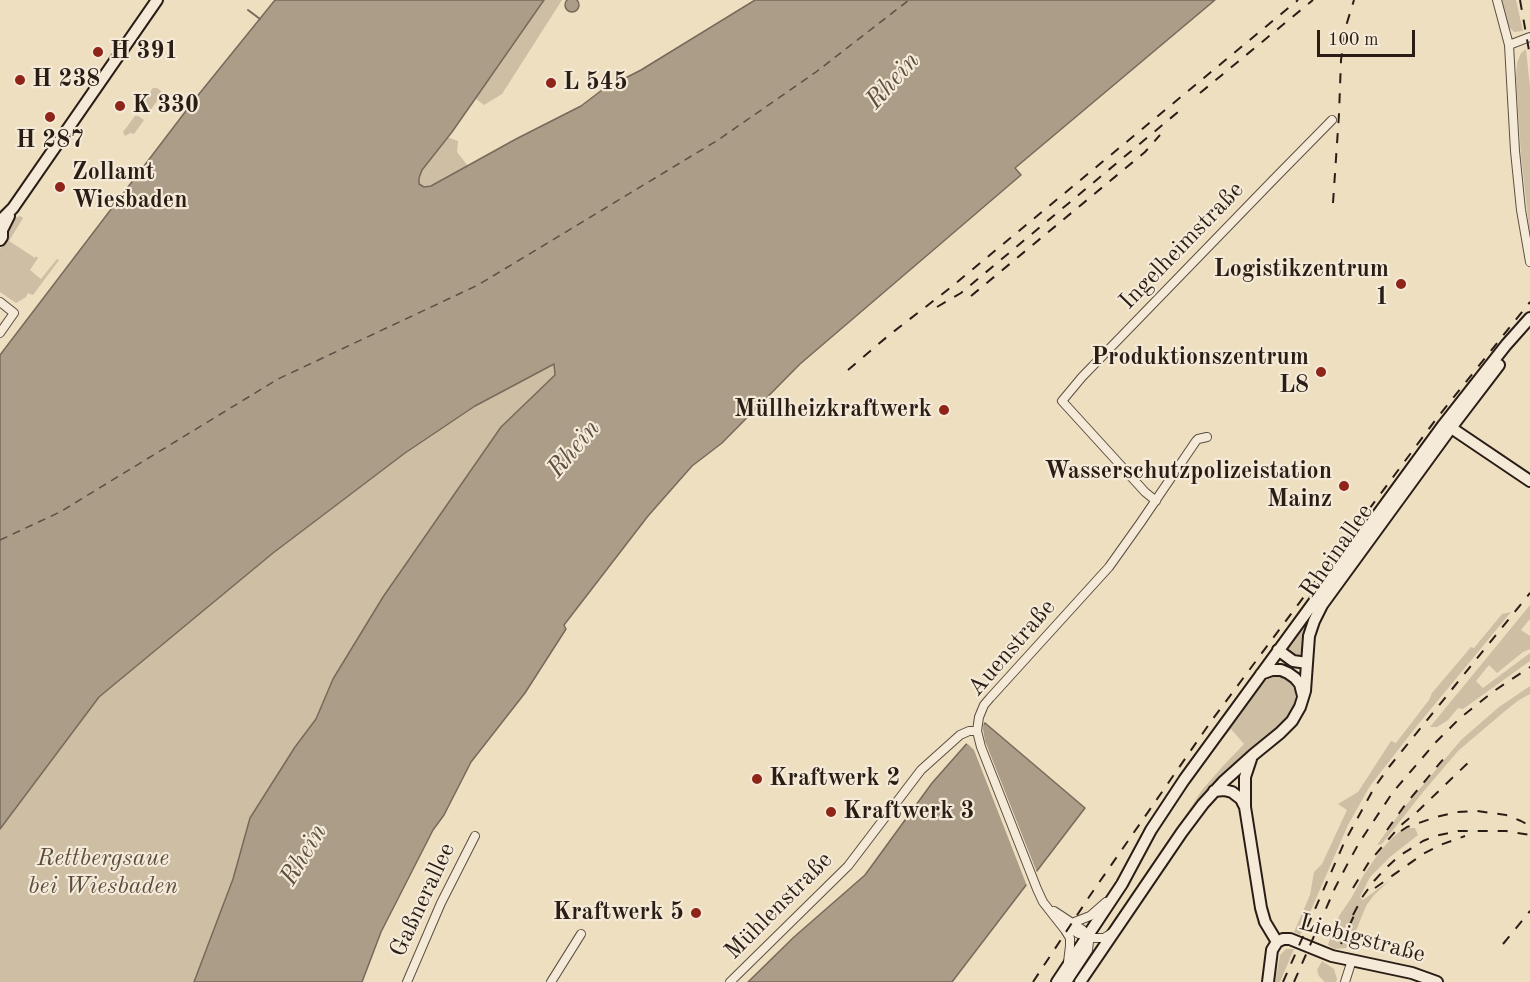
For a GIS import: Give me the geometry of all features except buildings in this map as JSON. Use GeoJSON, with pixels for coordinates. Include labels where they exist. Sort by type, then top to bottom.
{"type":"FeatureCollection","features":[{"type":"Feature","properties":{"kind":"main road"},"geometry":{"type":"LineString","coordinates":[[1,229],[94,89],[157,0]]}},
{"type":"Feature","properties":{"kind":"main road","name":"Rheinallee"},"geometry":{"type":"LineString","coordinates":[[1057,982],[1117,892],[1151,830],[1189,774],[1278,650],[1448,426],[1506,345],[1530,318]]}},
{"type":"Feature","properties":{"kind":"main road","name":"Rheinallee"},"geometry":{"type":"LineString","coordinates":[[1080,982],[1182,832],[1214,791],[1286,727],[1296,714],[1303,700],[1306,683],[1310,634],[1322,605],[1440,444],[1448,426],[1530,325]]}},
{"type":"Feature","properties":{"kind":"main road"},"geometry":{"type":"LineString","coordinates":[[1448,426],[1530,481]]}},
{"type":"Feature","properties":{"kind":"main road"},"geometry":{"type":"LineString","coordinates":[[1440,444],[1467,439]]}},
{"type":"Feature","properties":{"kind":"main road"},"geometry":{"type":"LineString","coordinates":[[1278,650],[1293,661],[1307,663]]}},
{"type":"Feature","properties":{"kind":"main road"},"geometry":{"type":"LineString","coordinates":[[1261,674],[1272,670],[1288,673],[1300,684],[1303,700]]}},
{"type":"Feature","properties":{"kind":"main road"},"geometry":{"type":"LineString","coordinates":[[1253,755],[1245,777],[1245,807],[1261,908],[1277,942],[1272,950],[1268,982]]}},
{"type":"Feature","properties":{"kind":"main road"},"geometry":{"type":"LineString","coordinates":[[1214,791],[1232,792],[1241,799],[1245,807]]}},
{"type":"Feature","properties":{"kind":"main road","name":"Liebigstraße"},"geometry":{"type":"LineString","coordinates":[[1277,942],[1290,939],[1332,956],[1412,973],[1437,982]]}},
{"type":"Feature","properties":{"kind":"street"},"geometry":{"type":"LineString","coordinates":[[1497,0],[1509,45],[1516,163],[1530,262]]}},
{"type":"Feature","properties":{"kind":"street"},"geometry":{"type":"LineString","coordinates":[[1509,45],[1530,38]]}},
{"type":"Feature","properties":{"kind":"street","name":"Ingelheimstraße"},"geometry":{"type":"LineString","coordinates":[[1156,501],[1062,401],[1082,377],[1332,120]]}},
{"type":"Feature","properties":{"kind":"street"},"geometry":{"type":"LineString","coordinates":[[0,302],[14,313],[0,333]]}},
{"type":"Feature","properties":{"kind":"street","name":"Auenstraße"},"geometry":{"type":"LineString","coordinates":[[1067,967],[1070,941],[1040,896],[984,755],[977,731],[980,713],[987,701],[1109,567],[1196,441],[1207,437]]}},
{"type":"Feature","properties":{"kind":"street","name":"Mühlenstraße"},"geometry":{"type":"LineString","coordinates":[[730,982],[848,866],[921,770],[960,735],[969,731],[977,731]]}},
{"type":"Feature","properties":{"kind":"street","name":"Gaßnerallee"},"geometry":{"type":"LineString","coordinates":[[407,982],[441,903],[475,836]]}},
{"type":"Feature","properties":{"kind":"street"},"geometry":{"type":"LineString","coordinates":[[1072,923],[1090,916],[1117,892]]}},
{"type":"Feature","properties":{"kind":"street"},"geometry":{"type":"LineString","coordinates":[[1047,907],[1083,930],[1089,944],[1088,950],[1067,982]]}},
{"type":"Feature","properties":{"kind":"street","name":"Auenstraße"},"geometry":{"type":"LineString","coordinates":[[1059,922],[1087,937]]}},
{"type":"Feature","properties":{"kind":"street"},"geometry":{"type":"LineString","coordinates":[[1087,937],[1104,938],[1117,929]]}},
{"type":"Feature","properties":{"kind":"street"},"geometry":{"type":"LineString","coordinates":[[551,982],[581,934]]}},
{"type":"Feature","properties":{"kind":"street"},"geometry":{"type":"LineString","coordinates":[[1345,982],[1352,960]]}},
{"type":"Feature","properties":{"kind":"street","name":"Rheinallee"},"geometry":{"type":"LineString","coordinates":[[1051,982],[1067,967]]}},
{"type":"Feature","properties":{"kind":"green space"},"geometry":{"type":"Polygon","coordinates":[[[544,0],[562,0],[502,94],[484,105],[475,98],[544,0]]]}},
{"type":"Feature","properties":{"kind":"green space"},"geometry":{"type":"Polygon","coordinates":[[[1502,0],[1516,0],[1523,31],[1514,32],[1509,27],[1502,0]]]}},
{"type":"Feature","properties":{"kind":"green space"},"geometry":{"type":"Polygon","coordinates":[[[1526,49],[1530,87],[1530,236],[1521,155],[1516,78],[1517,63],[1521,53],[1526,49]]]}},
{"type":"Feature","properties":{"kind":"green space"},"geometry":{"type":"Polygon","coordinates":[[[153,88],[157,88],[162,94],[147,115],[140,108],[153,88]]]}},
{"type":"Feature","properties":{"kind":"green space"},"geometry":{"type":"Polygon","coordinates":[[[135,116],[144,120],[134,134],[130,133],[125,136],[123,132],[135,116]]]}},
{"type":"Feature","properties":{"kind":"green space"},"geometry":{"type":"Polygon","coordinates":[[[447,137],[458,141],[457,152],[468,166],[431,186],[424,187],[419,184],[422,170],[447,137]]]}},
{"type":"Feature","properties":{"kind":"green space"},"geometry":{"type":"Polygon","coordinates":[[[20,216],[23,218],[9,241],[38,258],[30,270],[41,279],[57,259],[59,260],[33,295],[28,293],[16,303],[0,292],[0,249],[6,242],[8,229],[14,219],[20,216]]]}},
{"type":"Feature","properties":{"kind":"green space","name":"Rettbergsaue bei Wiesbaden"},"geometry":{"type":"Polygon","coordinates":[[[554,363],[555,375],[501,427],[383,597],[333,679],[316,719],[250,817],[233,879],[194,982],[0,982],[0,829],[99,697],[273,553],[405,453],[475,406],[554,363]]]}},
{"type":"Feature","properties":{"kind":"green space"},"geometry":{"type":"Polygon","coordinates":[[[1320,600],[1303,653],[1297,657],[1288,654],[1285,648],[1320,600]]]}},
{"type":"Feature","properties":{"kind":"green space"},"geometry":{"type":"Polygon","coordinates":[[[1530,605],[1530,619],[1521,630],[1530,636],[1530,649],[1497,673],[1489,665],[1476,681],[1483,688],[1530,653],[1530,661],[1463,709],[1458,708],[1448,720],[1437,727],[1430,727],[1530,605]]]}},
{"type":"Feature","properties":{"kind":"green space"},"geometry":{"type":"Polygon","coordinates":[[[1511,612],[1370,786],[1348,825],[1300,935],[1294,932],[1310,895],[1314,872],[1322,864],[1347,810],[1338,804],[1358,792],[1391,741],[1396,743],[1432,693],[1471,647],[1474,648],[1502,614],[1511,612]]]}},
{"type":"Feature","properties":{"kind":"green space"},"geometry":{"type":"Polygon","coordinates":[[[1274,676],[1288,679],[1295,691],[1295,702],[1285,723],[1240,760],[1139,887],[1202,790],[1244,744],[1231,729],[1210,753],[1263,682],[1274,676]]]}},
{"type":"Feature","properties":{"kind":"green space"},"geometry":{"type":"Polygon","coordinates":[[[1530,686],[1530,694],[1505,711],[1458,751],[1382,844],[1377,845],[1402,810],[1461,740],[1499,707],[1530,686]]]}},
{"type":"Feature","properties":{"kind":"green space"},"geometry":{"type":"Polygon","coordinates":[[[1404,828],[1415,828],[1418,835],[1390,857],[1370,877],[1360,897],[1363,900],[1390,880],[1366,906],[1351,943],[1346,948],[1334,949],[1328,945],[1341,913],[1381,850],[1404,828]]]}},
{"type":"Feature","properties":{"kind":"green space"},"geometry":{"type":"Polygon","coordinates":[[[1286,949],[1294,949],[1280,982],[1275,982],[1280,955],[1286,949]]]}},
{"type":"Feature","properties":{"kind":"green space"},"geometry":{"type":"Polygon","coordinates":[[[1322,961],[1334,969],[1336,982],[1324,982],[1319,976],[1317,970],[1322,961]]]}},
{"type":"Feature","properties":{"kind":"water"},"geometry":{"type":"Polygon","coordinates":[[[572,-2],[577,0],[579,5],[577,10],[572,12],[567,10],[565,5],[567,0],[572,-2]]]}},
{"type":"Feature","properties":{"kind":"water","name":"Rhein"},"geometry":{"type":"Polygon","coordinates":[[[275,0],[544,0],[452,132],[422,170],[419,184],[424,187],[431,186],[581,106],[602,90],[641,70],[755,0],[1215,0],[1015,168],[1021,175],[800,364],[722,443],[692,466],[648,516],[564,625],[566,629],[525,693],[471,762],[381,932],[362,982],[194,982],[233,879],[250,818],[295,747],[316,719],[333,679],[383,597],[501,427],[555,375],[554,364],[475,406],[405,453],[273,553],[99,697],[0,829],[0,355],[195,99],[275,0]]]}},
{"type":"Feature","properties":{"kind":"water"},"geometry":{"type":"Polygon","coordinates":[[[985,723],[1085,808],[952,982],[748,982],[794,937],[865,875],[932,783],[985,723]]]}},
{"type":"Feature","properties":{"kind":"pier"},"geometry":{"type":"Polygon","coordinates":[[[984,721],[985,741],[1038,875],[1027,886],[974,750],[964,742],[984,721]]]}},
{"type":"Feature","properties":{"kind":"waterway"},"geometry":{"type":"LineString","coordinates":[[248,10],[260,19]]}},
{"type":"Feature","properties":{"kind":"ferry route"},"geometry":{"type":"LineString","coordinates":[[0,540],[60,512],[278,379],[478,285],[718,140],[816,72],[909,0]]}},
{"type":"Feature","properties":{"kind":"railway"},"geometry":{"type":"LineString","coordinates":[[848,370],[1298,0]]}},
{"type":"Feature","properties":{"kind":"railway"},"geometry":{"type":"LineString","coordinates":[[1200,93],[1313,0]]}},
{"type":"Feature","properties":{"kind":"railway"},"geometry":{"type":"LineString","coordinates":[[1333,203],[1341,60],[1346,26],[1354,0]]}},
{"type":"Feature","properties":{"kind":"railway"},"geometry":{"type":"LineString","coordinates":[[1520,0],[1530,56]]}},
{"type":"Feature","properties":{"kind":"railway"},"geometry":{"type":"LineString","coordinates":[[937,307],[961,293],[1184,107]]}},
{"type":"Feature","properties":{"kind":"railway"},"geometry":{"type":"LineString","coordinates":[[971,296],[1145,152],[1160,135]]}},
{"type":"Feature","properties":{"kind":"railway"},"geometry":{"type":"LineString","coordinates":[[1033,982],[1212,720],[1437,418],[1530,302]]}},
{"type":"Feature","properties":{"kind":"railway"},"geometry":{"type":"LineString","coordinates":[[1283,982],[1344,843],[1374,788],[1530,593]]}},
{"type":"Feature","properties":{"kind":"railway"},"geometry":{"type":"LineString","coordinates":[[1294,982],[1348,863],[1393,792],[1459,719],[1494,691],[1530,667]]}},
{"type":"Feature","properties":{"kind":"railway"},"geometry":{"type":"LineString","coordinates":[[1387,830],[1445,757]]}},
{"type":"Feature","properties":{"kind":"railway"},"geometry":{"type":"LineString","coordinates":[[1353,888],[1369,862],[1400,826],[1473,758]]}},
{"type":"Feature","properties":{"kind":"railway"},"geometry":{"type":"LineString","coordinates":[[1401,831],[1436,817],[1457,812],[1477,811],[1506,815],[1530,826]]}},
{"type":"Feature","properties":{"kind":"railway"},"geometry":{"type":"LineString","coordinates":[[1353,915],[1363,896],[1385,869],[1399,856],[1423,841],[1458,831],[1506,831],[1530,835]]}},
{"type":"Feature","properties":{"kind":"railway"},"geometry":{"type":"LineString","coordinates":[[1375,888],[1423,854],[1465,836]]}},
{"type":"Feature","properties":{"kind":"railway"},"geometry":{"type":"LineString","coordinates":[[1341,944],[1357,909]]}},
{"type":"Feature","properties":{"kind":"railway"},"geometry":{"type":"LineString","coordinates":[[1503,944],[1530,911]]}},
{"type":"Feature","properties":{"kind":"place","name":"H 391"},"geometry":{"type":"Point","coordinates":[98,52]}},
{"type":"Feature","properties":{"kind":"place","name":"H 238"},"geometry":{"type":"Point","coordinates":[20,80]}},
{"type":"Feature","properties":{"kind":"place","name":"L 545"},"geometry":{"type":"Point","coordinates":[551,83]}},
{"type":"Feature","properties":{"kind":"place","name":"K 330"},"geometry":{"type":"Point","coordinates":[120,106]}},
{"type":"Feature","properties":{"kind":"place","name":"H 287"},"geometry":{"type":"Point","coordinates":[50,117]}},
{"type":"Feature","properties":{"kind":"place","name":"Zollamt Wiesbaden"},"geometry":{"type":"Point","coordinates":[60,187]}},
{"type":"Feature","properties":{"kind":"place","name":"Logistikzentrum 1"},"geometry":{"type":"Point","coordinates":[1401,284]}},
{"type":"Feature","properties":{"kind":"place","name":"Produktionszentrum L8"},"geometry":{"type":"Point","coordinates":[1321,372]}},
{"type":"Feature","properties":{"kind":"place","name":"Müllheizkraftwerk"},"geometry":{"type":"Point","coordinates":[944,410]}},
{"type":"Feature","properties":{"kind":"place","name":"Wasserschutzpolizeistation Mainz"},"geometry":{"type":"Point","coordinates":[1344,486]}},
{"type":"Feature","properties":{"kind":"place","name":"Kraftwerk 2"},"geometry":{"type":"Point","coordinates":[757,779]}},
{"type":"Feature","properties":{"kind":"place","name":"Kraftwerk 3"},"geometry":{"type":"Point","coordinates":[831,812]}},
{"type":"Feature","properties":{"kind":"place","name":"Kraftwerk 5"},"geometry":{"type":"Point","coordinates":[696,913]}}]}
